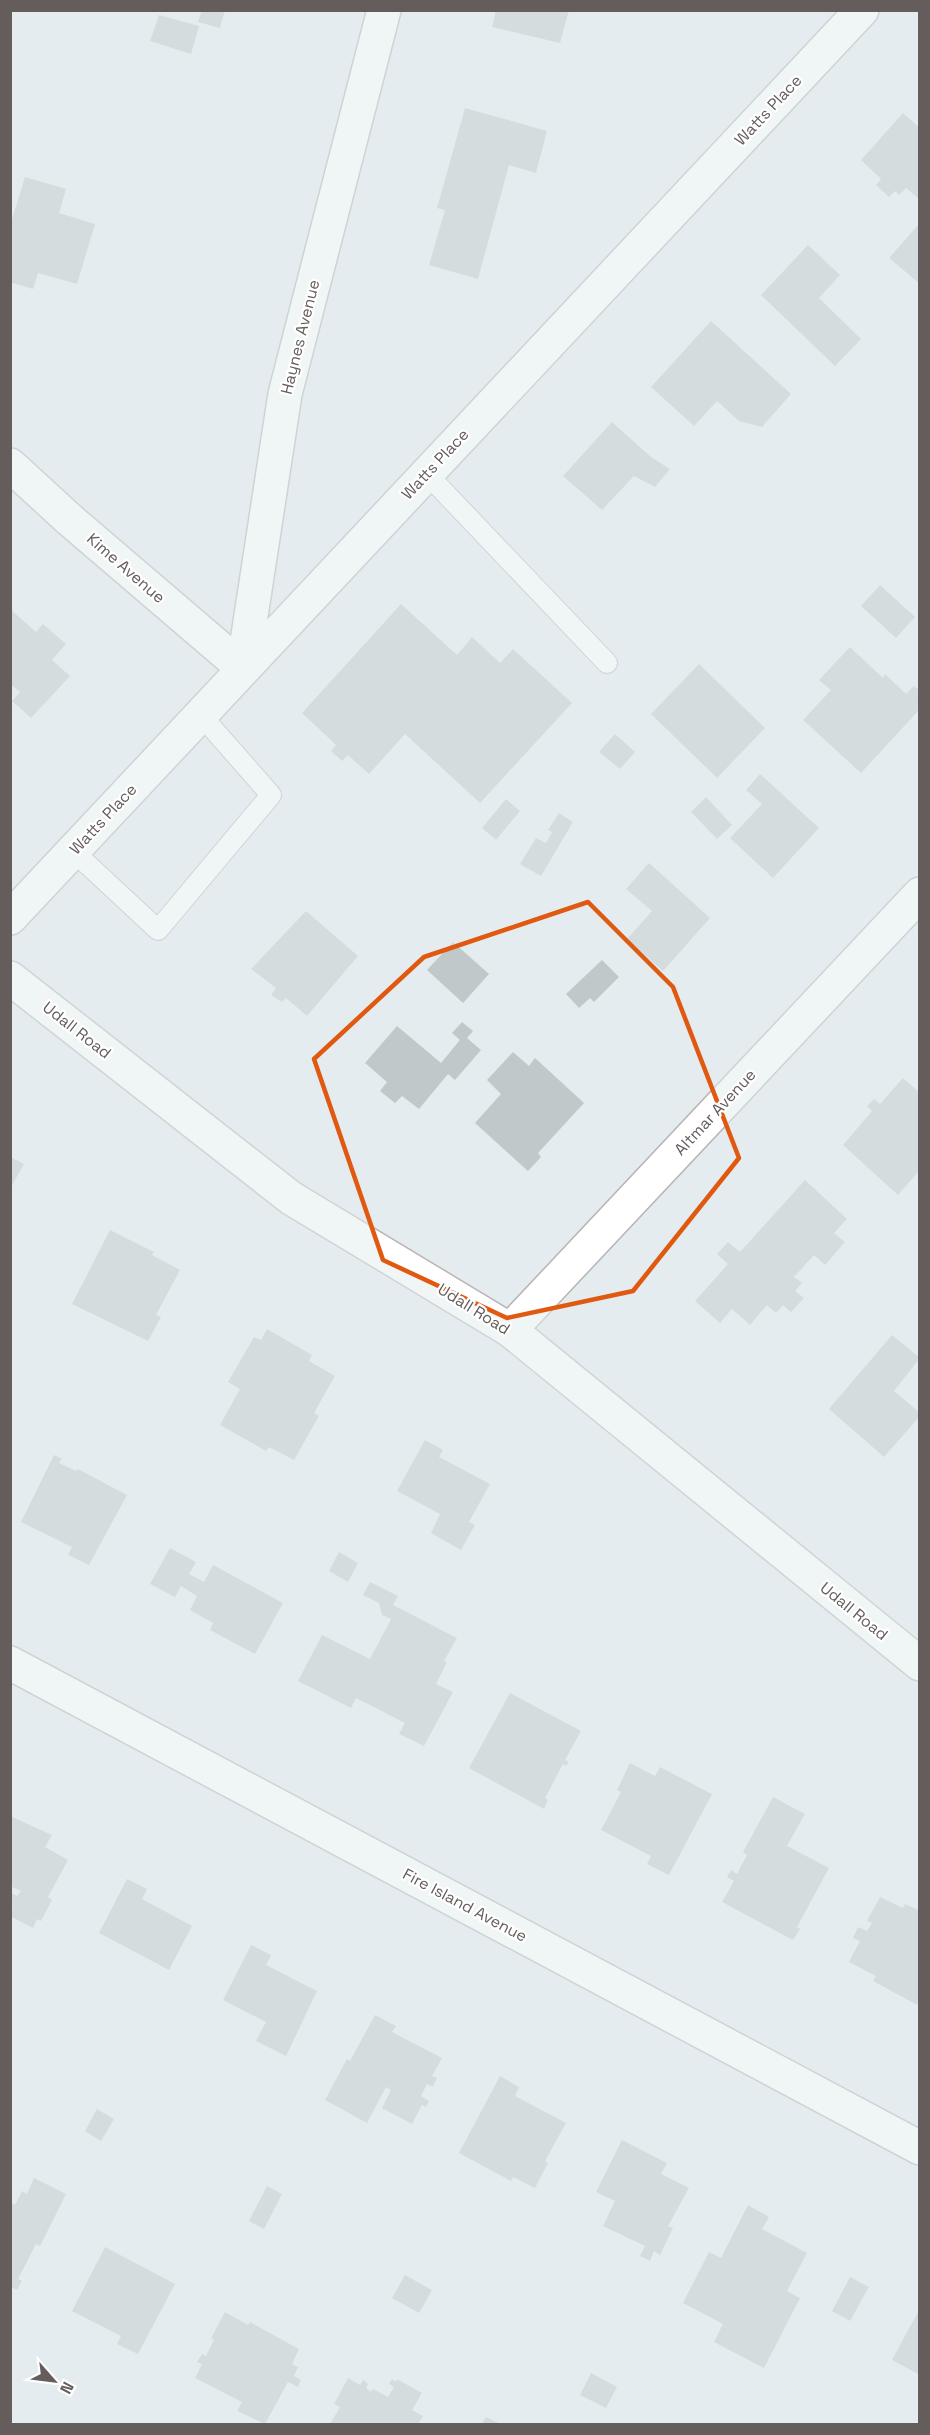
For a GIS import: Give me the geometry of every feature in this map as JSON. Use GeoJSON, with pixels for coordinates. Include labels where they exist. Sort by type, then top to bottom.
{"type":"FeatureCollection","features":[{"type":"Feature","properties":{"kind":"street","name":"Haynes Avenue"},"geometry":{"type":"LineString","coordinates":[[243,668],[285,394],[384,10]]}},
{"type":"Feature","properties":{"kind":"street","name":"Watts Place"},"geometry":{"type":"LineString","coordinates":[[10,918],[862,10]]}},
{"type":"Feature","properties":{"kind":"street","name":"Kime Avenue"},"geometry":{"type":"LineString","coordinates":[[10,465],[70,520],[243,668]]}},
{"type":"Feature","properties":{"kind":"street","name":"Altmar Avenue"},"geometry":{"type":"LineString","coordinates":[[510,1330],[920,894]]}},
{"type":"Feature","properties":{"kind":"street","name":"Udall Road"},"geometry":{"type":"LineString","coordinates":[[10,978],[291,1198],[510,1330],[920,1664]]}},
{"type":"Feature","properties":{"kind":"street","name":"Fire Island Avenue"},"geometry":{"type":"LineString","coordinates":[[10,1663],[920,2148]]}},
{"type":"Feature","properties":{"kind":"lane"},"geometry":{"type":"LineString","coordinates":[[426,473],[607,663]]}},
{"type":"Feature","properties":{"kind":"lane"},"geometry":{"type":"LineString","coordinates":[[73,851],[158,930],[271,795],[200,714]]}},
{"type":"Feature","properties":{"kind":"highlighted area"},"geometry":{"type":"Polygon","coordinates":[[[588,902],[673,987],[739,1158],[633,1291],[507,1318],[383,1260],[314,1059],[424,957],[588,902]]]}},
{"type":"Feature","properties":{"kind":"building"},"geometry":{"type":"Polygon","coordinates":[[[202,10],[225,10],[220,28],[198,22],[202,10]]]}},
{"type":"Feature","properties":{"kind":"building"},"geometry":{"type":"Polygon","coordinates":[[[496,10],[569,10],[560,43],[492,27],[496,10]]]}},
{"type":"Feature","properties":{"kind":"building"},"geometry":{"type":"Polygon","coordinates":[[[159,15],[199,26],[191,54],[150,41],[159,15]]]}},
{"type":"Feature","properties":{"kind":"building"},"geometry":{"type":"Polygon","coordinates":[[[465,108],[547,131],[536,173],[509,165],[478,279],[429,265],[445,210],[437,208],[465,108]]]}},
{"type":"Feature","properties":{"kind":"building"},"geometry":{"type":"Polygon","coordinates":[[[903,113],[920,128],[920,200],[906,188],[899,195],[895,191],[889,197],[876,185],[881,179],[861,160],[903,113]]]}},
{"type":"Feature","properties":{"kind":"building"},"geometry":{"type":"Polygon","coordinates":[[[25,177],[66,189],[59,213],[95,224],[77,284],[38,273],[33,289],[10,282],[10,226],[25,177]]]}},
{"type":"Feature","properties":{"kind":"building"},"geometry":{"type":"Polygon","coordinates":[[[918,225],[920,226],[920,284],[889,258],[918,225]]]}},
{"type":"Feature","properties":{"kind":"building"},"geometry":{"type":"Polygon","coordinates":[[[808,245],[840,275],[819,298],[861,339],[835,366],[761,295],[808,245]]]}},
{"type":"Feature","properties":{"kind":"building"},"geometry":{"type":"Polygon","coordinates":[[[711,321],[791,394],[762,427],[739,421],[717,401],[694,426],[651,387],[711,321]]]}},
{"type":"Feature","properties":{"kind":"building"},"geometry":{"type":"Polygon","coordinates":[[[612,422],[651,457],[670,469],[655,487],[634,476],[602,510],[563,476],[612,422]]]}},
{"type":"Feature","properties":{"kind":"building"},"geometry":{"type":"Polygon","coordinates":[[[880,585],[915,617],[896,638],[861,606],[880,585]]]}},
{"type":"Feature","properties":{"kind":"building"},"geometry":{"type":"Polygon","coordinates":[[[401,604],[457,655],[472,637],[500,663],[513,649],[572,703],[480,803],[405,734],[369,774],[348,755],[342,761],[331,751],[336,745],[302,713],[401,604]]]}},
{"type":"Feature","properties":{"kind":"building"},"geometry":{"type":"Polygon","coordinates":[[[10,609],[36,632],[43,624],[66,644],[52,660],[70,676],[31,718],[12,701],[20,692],[10,684],[10,609]]]}},
{"type":"Feature","properties":{"kind":"building"},"geometry":{"type":"Polygon","coordinates":[[[850,647],[883,678],[885,674],[906,694],[914,686],[920,691],[920,703],[917,706],[920,709],[861,773],[803,720],[831,690],[819,680],[850,647]]]}},
{"type":"Feature","properties":{"kind":"building"},"geometry":{"type":"Polygon","coordinates":[[[699,664],[765,728],[717,778],[651,714],[699,664]]]}},
{"type":"Feature","properties":{"kind":"building"},"geometry":{"type":"Polygon","coordinates":[[[615,734],[635,752],[620,769],[599,752],[615,734]]]}},
{"type":"Feature","properties":{"kind":"building"},"geometry":{"type":"Polygon","coordinates":[[[760,774],[819,828],[773,878],[730,838],[762,804],[746,790],[760,774]]]}},
{"type":"Feature","properties":{"kind":"building"},"geometry":{"type":"Polygon","coordinates":[[[706,797],[732,825],[717,839],[691,812],[706,797]]]}},
{"type":"Feature","properties":{"kind":"building"},"geometry":{"type":"Polygon","coordinates":[[[506,799],[520,811],[496,840],[482,828],[506,799]]]}},
{"type":"Feature","properties":{"kind":"building"},"geometry":{"type":"Polygon","coordinates":[[[559,813],[573,822],[541,876],[520,864],[536,838],[546,843],[552,832],[548,830],[559,813]]]}},
{"type":"Feature","properties":{"kind":"building"},"geometry":{"type":"Polygon","coordinates":[[[649,863],[710,918],[663,971],[627,939],[652,911],[626,889],[649,863]]]}},
{"type":"Feature","properties":{"kind":"building"},"geometry":{"type":"Polygon","coordinates":[[[306,911],[358,956],[307,1016],[286,998],[282,1002],[271,995],[276,988],[251,969],[306,911]]]}},
{"type":"Feature","properties":{"kind":"building"},"geometry":{"type":"Polygon","coordinates":[[[453,942],[489,974],[463,1003],[427,970],[453,942]]]}},
{"type":"Feature","properties":{"kind":"building"},"geometry":{"type":"Polygon","coordinates":[[[602,960],[619,977],[594,1002],[590,998],[579,1008],[566,994],[602,960]]]}},
{"type":"Feature","properties":{"kind":"building"},"geometry":{"type":"Polygon","coordinates":[[[462,1022],[473,1031],[467,1038],[481,1050],[455,1080],[448,1074],[419,1109],[402,1096],[395,1103],[380,1091],[387,1082],[365,1063],[397,1026],[441,1063],[460,1040],[452,1033],[462,1022]]]}},
{"type":"Feature","properties":{"kind":"building"},"geometry":{"type":"Polygon","coordinates":[[[513,1052],[529,1066],[535,1058],[584,1103],[538,1153],[541,1157],[528,1171],[475,1123],[501,1094],[487,1080],[513,1052]]]}},
{"type":"Feature","properties":{"kind":"building"},"geometry":{"type":"Polygon","coordinates":[[[903,1078],[920,1093],[920,1170],[898,1195],[843,1145],[872,1111],[867,1106],[874,1099],[880,1104],[903,1078]]]}},
{"type":"Feature","properties":{"kind":"building"},"geometry":{"type":"Polygon","coordinates":[[[10,1157],[24,1164],[10,1189],[10,1157]]]}},
{"type":"Feature","properties":{"kind":"building"},"geometry":{"type":"Polygon","coordinates":[[[805,1180],[847,1219],[834,1233],[845,1242],[825,1265],[814,1255],[794,1277],[802,1283],[795,1291],[804,1298],[791,1312],[783,1305],[776,1313],[767,1305],[750,1325],[732,1309],[720,1323],[695,1301],[728,1264],[717,1254],[728,1242],[740,1252],[805,1180]]]}},
{"type":"Feature","properties":{"kind":"building"},"geometry":{"type":"Polygon","coordinates":[[[110,1230],[154,1252],[152,1255],[180,1270],[156,1315],[161,1317],[148,1341],[72,1304],[110,1230]]]}},
{"type":"Feature","properties":{"kind":"building"},"geometry":{"type":"Polygon","coordinates":[[[267,1329],[312,1355],[309,1361],[335,1376],[314,1413],[319,1416],[294,1460],[269,1447],[266,1451],[220,1425],[240,1389],[228,1382],[254,1337],[261,1340],[267,1329]]]}},
{"type":"Feature","properties":{"kind":"building"},"geometry":{"type":"Polygon","coordinates":[[[892,1335],[920,1358],[894,1391],[920,1413],[920,1416],[884,1457],[829,1409],[892,1335]]]}},
{"type":"Feature","properties":{"kind":"building"},"geometry":{"type":"Polygon","coordinates":[[[425,1440],[443,1450],[439,1457],[490,1484],[469,1522],[475,1525],[461,1550],[431,1533],[440,1514],[397,1491],[425,1440]]]}},
{"type":"Feature","properties":{"kind":"building"},"geometry":{"type":"Polygon","coordinates":[[[54,1455],[62,1459],[59,1463],[76,1471],[78,1469],[127,1495],[89,1565],[68,1555],[72,1547],[21,1522],[54,1455]]]}},
{"type":"Feature","properties":{"kind":"building"},"geometry":{"type":"Polygon","coordinates":[[[170,1548],[196,1562],[189,1574],[204,1582],[213,1565],[283,1603],[255,1654],[210,1630],[213,1623],[190,1610],[197,1596],[181,1586],[175,1597],[150,1584],[170,1548]]]}},
{"type":"Feature","properties":{"kind":"building"},"geometry":{"type":"Polygon","coordinates":[[[339,1552],[358,1563],[348,1582],[329,1571],[339,1552]]]}},
{"type":"Feature","properties":{"kind":"building"},"geometry":{"type":"Polygon","coordinates":[[[370,1582],[398,1596],[393,1605],[457,1638],[444,1661],[447,1662],[436,1684],[453,1692],[424,1746],[399,1734],[405,1723],[356,1698],[351,1708],[298,1681],[322,1635],[370,1659],[391,1619],[382,1615],[379,1603],[363,1595],[370,1582]]]}},
{"type":"Feature","properties":{"kind":"building"},"geometry":{"type":"Polygon","coordinates":[[[510,1693],[581,1731],[565,1760],[569,1762],[566,1766],[563,1764],[545,1798],[548,1800],[544,1809],[469,1768],[510,1693]]]}},
{"type":"Feature","properties":{"kind":"building"},"geometry":{"type":"Polygon","coordinates":[[[630,1763],[655,1776],[660,1767],[712,1794],[669,1875],[647,1864],[651,1856],[601,1830],[621,1792],[617,1790],[630,1763]]]}},
{"type":"Feature","properties":{"kind":"building"},"geometry":{"type":"Polygon","coordinates":[[[773,1797],[805,1814],[787,1846],[829,1868],[797,1927],[800,1929],[793,1940],[722,1902],[734,1881],[727,1877],[731,1870],[737,1874],[747,1855],[743,1852],[773,1797]]]}},
{"type":"Feature","properties":{"kind":"building"},"geometry":{"type":"Polygon","coordinates":[[[10,1816],[52,1835],[45,1847],[68,1860],[48,1897],[52,1900],[41,1921],[37,1919],[33,1928],[10,1916],[13,1906],[10,1904],[10,1895],[11,1893],[17,1896],[21,1891],[10,1886],[10,1816]]]}},
{"type":"Feature","properties":{"kind":"building"},"geometry":{"type":"Polygon","coordinates":[[[127,1879],[147,1889],[142,1899],[192,1926],[169,1970],[99,1933],[127,1879]]]}},
{"type":"Feature","properties":{"kind":"building"},"geometry":{"type":"Polygon","coordinates":[[[880,1897],[903,1908],[905,1904],[920,1911],[920,2000],[917,2005],[873,1981],[876,1976],[849,1962],[860,1941],[853,1938],[858,1927],[867,1931],[872,1923],[867,1921],[880,1897]]]}},
{"type":"Feature","properties":{"kind":"building"},"geometry":{"type":"Polygon","coordinates":[[[251,1945],[271,1955],[266,1965],[317,1991],[286,2056],[256,2041],[266,2022],[223,2000],[251,1945]]]}},
{"type":"Feature","properties":{"kind":"building"},"geometry":{"type":"Polygon","coordinates":[[[375,2015],[396,2026],[392,2032],[442,2058],[432,2076],[437,2078],[433,2087],[427,2084],[421,2096],[429,2101],[426,2107],[422,2105],[412,2124],[382,2108],[391,2090],[386,2087],[367,2123],[325,2100],[347,2059],[350,2061],[375,2015]]]}},
{"type":"Feature","properties":{"kind":"building"},"geometry":{"type":"Polygon","coordinates":[[[500,2076],[519,2087],[515,2096],[566,2123],[545,2161],[548,2163],[535,2188],[513,2177],[511,2181],[459,2153],[500,2076]]]}},
{"type":"Feature","properties":{"kind":"building"},"geometry":{"type":"Polygon","coordinates":[[[97,2109],[114,2119],[101,2141],[85,2131],[97,2109]]]}},
{"type":"Feature","properties":{"kind":"building"},"geometry":{"type":"Polygon","coordinates":[[[622,2140],[667,2163],[661,2174],[689,2188],[668,2226],[673,2228],[660,2255],[654,2251],[650,2261],[640,2256],[645,2246],[603,2226],[615,2201],[596,2192],[622,2140]]]}},
{"type":"Feature","properties":{"kind":"building"},"geometry":{"type":"Polygon","coordinates":[[[34,2178],[66,2194],[40,2246],[36,2244],[18,2279],[22,2281],[17,2290],[10,2287],[10,2202],[15,2205],[22,2191],[27,2194],[34,2178]]]}},
{"type":"Feature","properties":{"kind":"building"},"geometry":{"type":"Polygon","coordinates":[[[267,2186],[282,2194],[264,2229],[249,2221],[267,2186]]]}},
{"type":"Feature","properties":{"kind":"building"},"geometry":{"type":"Polygon","coordinates":[[[748,2205],[769,2217],[762,2229],[807,2253],[787,2291],[800,2298],[764,2368],[714,2342],[723,2324],[683,2303],[709,2252],[721,2258],[748,2205]]]}},
{"type":"Feature","properties":{"kind":"building"},"geometry":{"type":"Polygon","coordinates":[[[105,2247],[175,2284],[138,2354],[117,2344],[121,2336],[72,2311],[105,2247]]]}},
{"type":"Feature","properties":{"kind":"building"},"geometry":{"type":"Polygon","coordinates":[[[405,2275],[432,2290],[419,2313],[392,2298],[405,2275]]]}},
{"type":"Feature","properties":{"kind":"building"},"geometry":{"type":"Polygon","coordinates":[[[850,2277],[869,2287],[850,2321],[832,2311],[850,2277]]]}},
{"type":"Feature","properties":{"kind":"building"},"geometry":{"type":"Polygon","coordinates":[[[920,2308],[920,2375],[892,2360],[920,2308]]]}},
{"type":"Feature","properties":{"kind":"building"},"geometry":{"type":"Polygon","coordinates":[[[225,2312],[248,2325],[250,2322],[299,2349],[292,2364],[298,2367],[294,2376],[301,2380],[298,2387],[288,2382],[265,2424],[237,2411],[242,2402],[195,2378],[202,2364],[197,2362],[202,2354],[206,2356],[214,2340],[211,2338],[225,2312]]]}},
{"type":"Feature","properties":{"kind":"building"},"geometry":{"type":"Polygon","coordinates":[[[591,2373],[617,2387],[606,2408],[580,2395],[591,2373]]]}},
{"type":"Feature","properties":{"kind":"building"},"geometry":{"type":"Polygon","coordinates":[[[348,2378],[360,2385],[363,2380],[368,2384],[366,2388],[371,2392],[373,2389],[388,2397],[394,2387],[389,2384],[392,2379],[396,2382],[397,2379],[422,2393],[412,2410],[423,2416],[418,2424],[330,2424],[340,2407],[334,2404],[348,2378]]]}},
{"type":"Feature","properties":{"kind":"building"},"geometry":{"type":"Polygon","coordinates":[[[486,2417],[501,2424],[482,2424],[486,2417]]]}}]}
